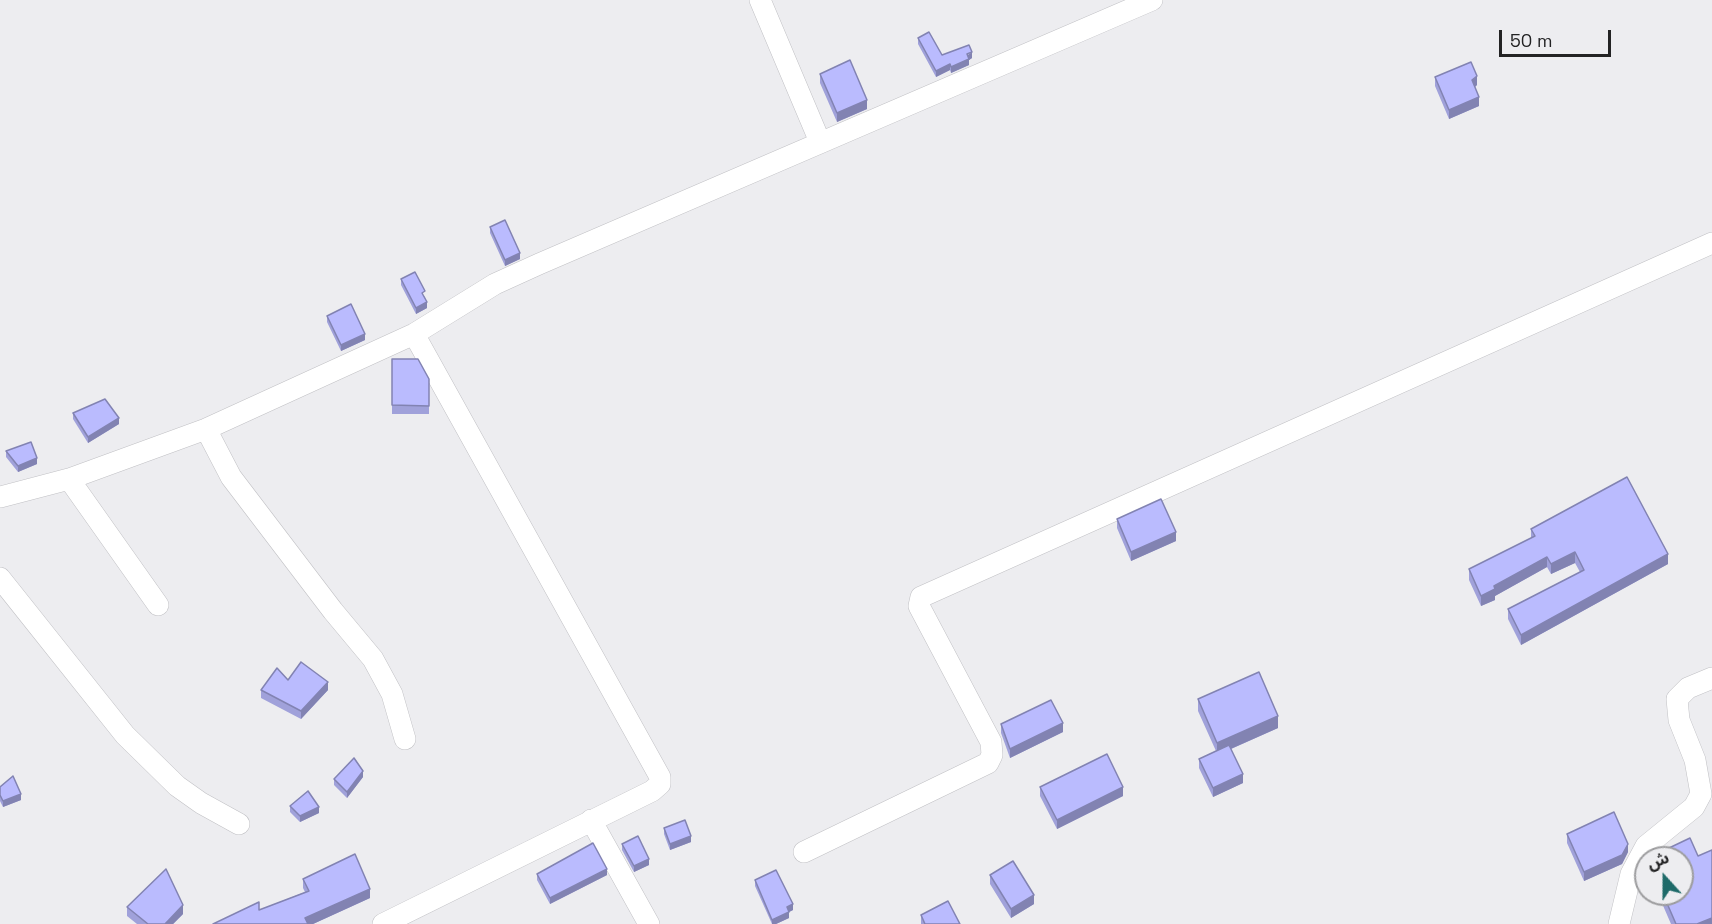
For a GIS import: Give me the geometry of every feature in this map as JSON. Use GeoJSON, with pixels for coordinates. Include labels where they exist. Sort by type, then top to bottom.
{"type":"FeatureCollection","features":[{"type":"Feature","properties":{"kind":"street"},"geometry":{"type":"LineString","coordinates":[[760,0],[820,142]]}},
{"type":"Feature","properties":{"kind":"street"},"geometry":{"type":"LineString","coordinates":[[0,497],[69,479],[206,429],[414,334],[495,284],[1152,0]]}},
{"type":"Feature","properties":{"kind":"street"},"geometry":{"type":"LineString","coordinates":[[804,852],[988,763],[992,755],[991,742],[919,606],[921,597],[1712,243]]}},
{"type":"Feature","properties":{"kind":"street"},"geometry":{"type":"LineString","coordinates":[[382,924],[652,791],[660,784],[659,771],[414,334]]}},
{"type":"Feature","properties":{"kind":"street"},"geometry":{"type":"LineString","coordinates":[[206,429],[231,477],[333,611],[373,659],[392,694],[405,739]]}},
{"type":"Feature","properties":{"kind":"street"},"geometry":{"type":"LineString","coordinates":[[69,479],[158,605]]}},
{"type":"Feature","properties":{"kind":"street"},"geometry":{"type":"LineString","coordinates":[[0,578],[124,735],[177,786],[201,804],[239,824]]}},
{"type":"Feature","properties":{"kind":"street"},"geometry":{"type":"LineString","coordinates":[[1618,924],[1631,874],[1646,846],[1694,807],[1701,794],[1695,760],[1679,720],[1677,699],[1688,688],[1712,678]]}},
{"type":"Feature","properties":{"kind":"street"},"geometry":{"type":"LineString","coordinates":[[591,820],[649,924]]}},
{"type":"Feature","properties":{"kind":"building"},"geometry":{"type":"Polygon","coordinates":[[[929,32],[942,55],[969,45],[972,52],[967,54],[969,59],[936,71],[918,38],[929,32]]]}},
{"type":"Feature","properties":{"kind":"building"},"geometry":{"type":"Polygon","coordinates":[[[850,60],[867,100],[837,113],[820,74],[850,60]]]}},
{"type":"Feature","properties":{"kind":"building"},"geometry":{"type":"Polygon","coordinates":[[[1471,62],[1477,76],[1472,80],[1479,97],[1449,110],[1435,77],[1471,62]]]}},
{"type":"Feature","properties":{"kind":"building"},"geometry":{"type":"Polygon","coordinates":[[[505,220],[520,253],[505,260],[490,227],[505,220]]]}},
{"type":"Feature","properties":{"kind":"building"},"geometry":{"type":"Polygon","coordinates":[[[415,272],[425,291],[422,293],[427,302],[416,308],[401,279],[415,272]]]}},
{"type":"Feature","properties":{"kind":"building"},"geometry":{"type":"Polygon","coordinates":[[[351,304],[365,334],[341,345],[327,316],[351,304]]]}},
{"type":"Feature","properties":{"kind":"building"},"geometry":{"type":"Polygon","coordinates":[[[392,359],[418,359],[429,379],[429,406],[392,405],[392,359]]]}},
{"type":"Feature","properties":{"kind":"building"},"geometry":{"type":"Polygon","coordinates":[[[105,399],[119,418],[88,437],[73,413],[105,399]]]}},
{"type":"Feature","properties":{"kind":"building"},"geometry":{"type":"Polygon","coordinates":[[[31,442],[37,458],[18,466],[6,451],[31,442]]]}},
{"type":"Feature","properties":{"kind":"building"},"geometry":{"type":"Polygon","coordinates":[[[1627,477],[1668,554],[1521,635],[1508,609],[1584,570],[1575,552],[1551,564],[1547,557],[1494,586],[1495,589],[1481,596],[1469,569],[1535,536],[1531,529],[1627,477]]]}},
{"type":"Feature","properties":{"kind":"building"},"geometry":{"type":"Polygon","coordinates":[[[1161,499],[1176,532],[1131,552],[1117,519],[1161,499]]]}},
{"type":"Feature","properties":{"kind":"building"},"geometry":{"type":"Polygon","coordinates":[[[301,662],[328,682],[301,711],[261,690],[277,668],[288,680],[301,662]]]}},
{"type":"Feature","properties":{"kind":"building"},"geometry":{"type":"Polygon","coordinates":[[[1259,672],[1278,716],[1217,743],[1198,699],[1259,672]]]}},
{"type":"Feature","properties":{"kind":"building"},"geometry":{"type":"Polygon","coordinates":[[[1051,700],[1063,723],[1010,749],[1001,724],[1051,700]]]}},
{"type":"Feature","properties":{"kind":"building"},"geometry":{"type":"Polygon","coordinates":[[[1229,745],[1243,774],[1213,788],[1199,759],[1229,745]]]}},
{"type":"Feature","properties":{"kind":"building"},"geometry":{"type":"Polygon","coordinates":[[[1107,754],[1123,787],[1057,820],[1040,787],[1107,754]]]}},
{"type":"Feature","properties":{"kind":"building"},"geometry":{"type":"Polygon","coordinates":[[[354,758],[363,771],[347,792],[334,779],[354,758]]]}},
{"type":"Feature","properties":{"kind":"building"},"geometry":{"type":"Polygon","coordinates":[[[13,776],[21,794],[3,801],[0,787],[13,776]]]}},
{"type":"Feature","properties":{"kind":"building"},"geometry":{"type":"Polygon","coordinates":[[[308,791],[319,807],[300,816],[290,806],[308,791]]]}},
{"type":"Feature","properties":{"kind":"building"},"geometry":{"type":"Polygon","coordinates":[[[1614,812],[1628,844],[1622,855],[1584,872],[1567,834],[1614,812]]]}},
{"type":"Feature","properties":{"kind":"building"},"geometry":{"type":"Polygon","coordinates":[[[685,820],[691,836],[670,844],[664,828],[685,820]]]}},
{"type":"Feature","properties":{"kind":"building"},"geometry":{"type":"Polygon","coordinates":[[[638,836],[649,859],[634,866],[622,844],[638,836]]]}},
{"type":"Feature","properties":{"kind":"building"},"geometry":{"type":"Polygon","coordinates":[[[1690,838],[1694,846],[1673,846],[1690,838]]]}},
{"type":"Feature","properties":{"kind":"building"},"geometry":{"type":"Polygon","coordinates":[[[593,843],[607,869],[550,898],[537,874],[593,843]]]}},
{"type":"Feature","properties":{"kind":"building"},"geometry":{"type":"Polygon","coordinates":[[[1694,847],[1698,856],[1712,850],[1712,918],[1697,924],[1676,924],[1668,906],[1694,906],[1694,847]]]}},
{"type":"Feature","properties":{"kind":"building"},"geometry":{"type":"Polygon","coordinates":[[[355,854],[370,889],[305,918],[308,924],[213,924],[259,902],[259,910],[309,891],[303,879],[355,854]]]}},
{"type":"Feature","properties":{"kind":"building"},"geometry":{"type":"Polygon","coordinates":[[[1013,861],[1034,895],[1011,909],[990,875],[1013,861]]]}},
{"type":"Feature","properties":{"kind":"building"},"geometry":{"type":"Polygon","coordinates":[[[166,869],[183,905],[165,924],[148,924],[127,907],[166,869]]]}},
{"type":"Feature","properties":{"kind":"building"},"geometry":{"type":"Polygon","coordinates":[[[776,870],[793,904],[787,907],[789,912],[772,920],[755,880],[776,870]]]}},
{"type":"Feature","properties":{"kind":"building"},"geometry":{"type":"Polygon","coordinates":[[[948,901],[960,924],[925,924],[921,915],[948,901]]]}}]}
